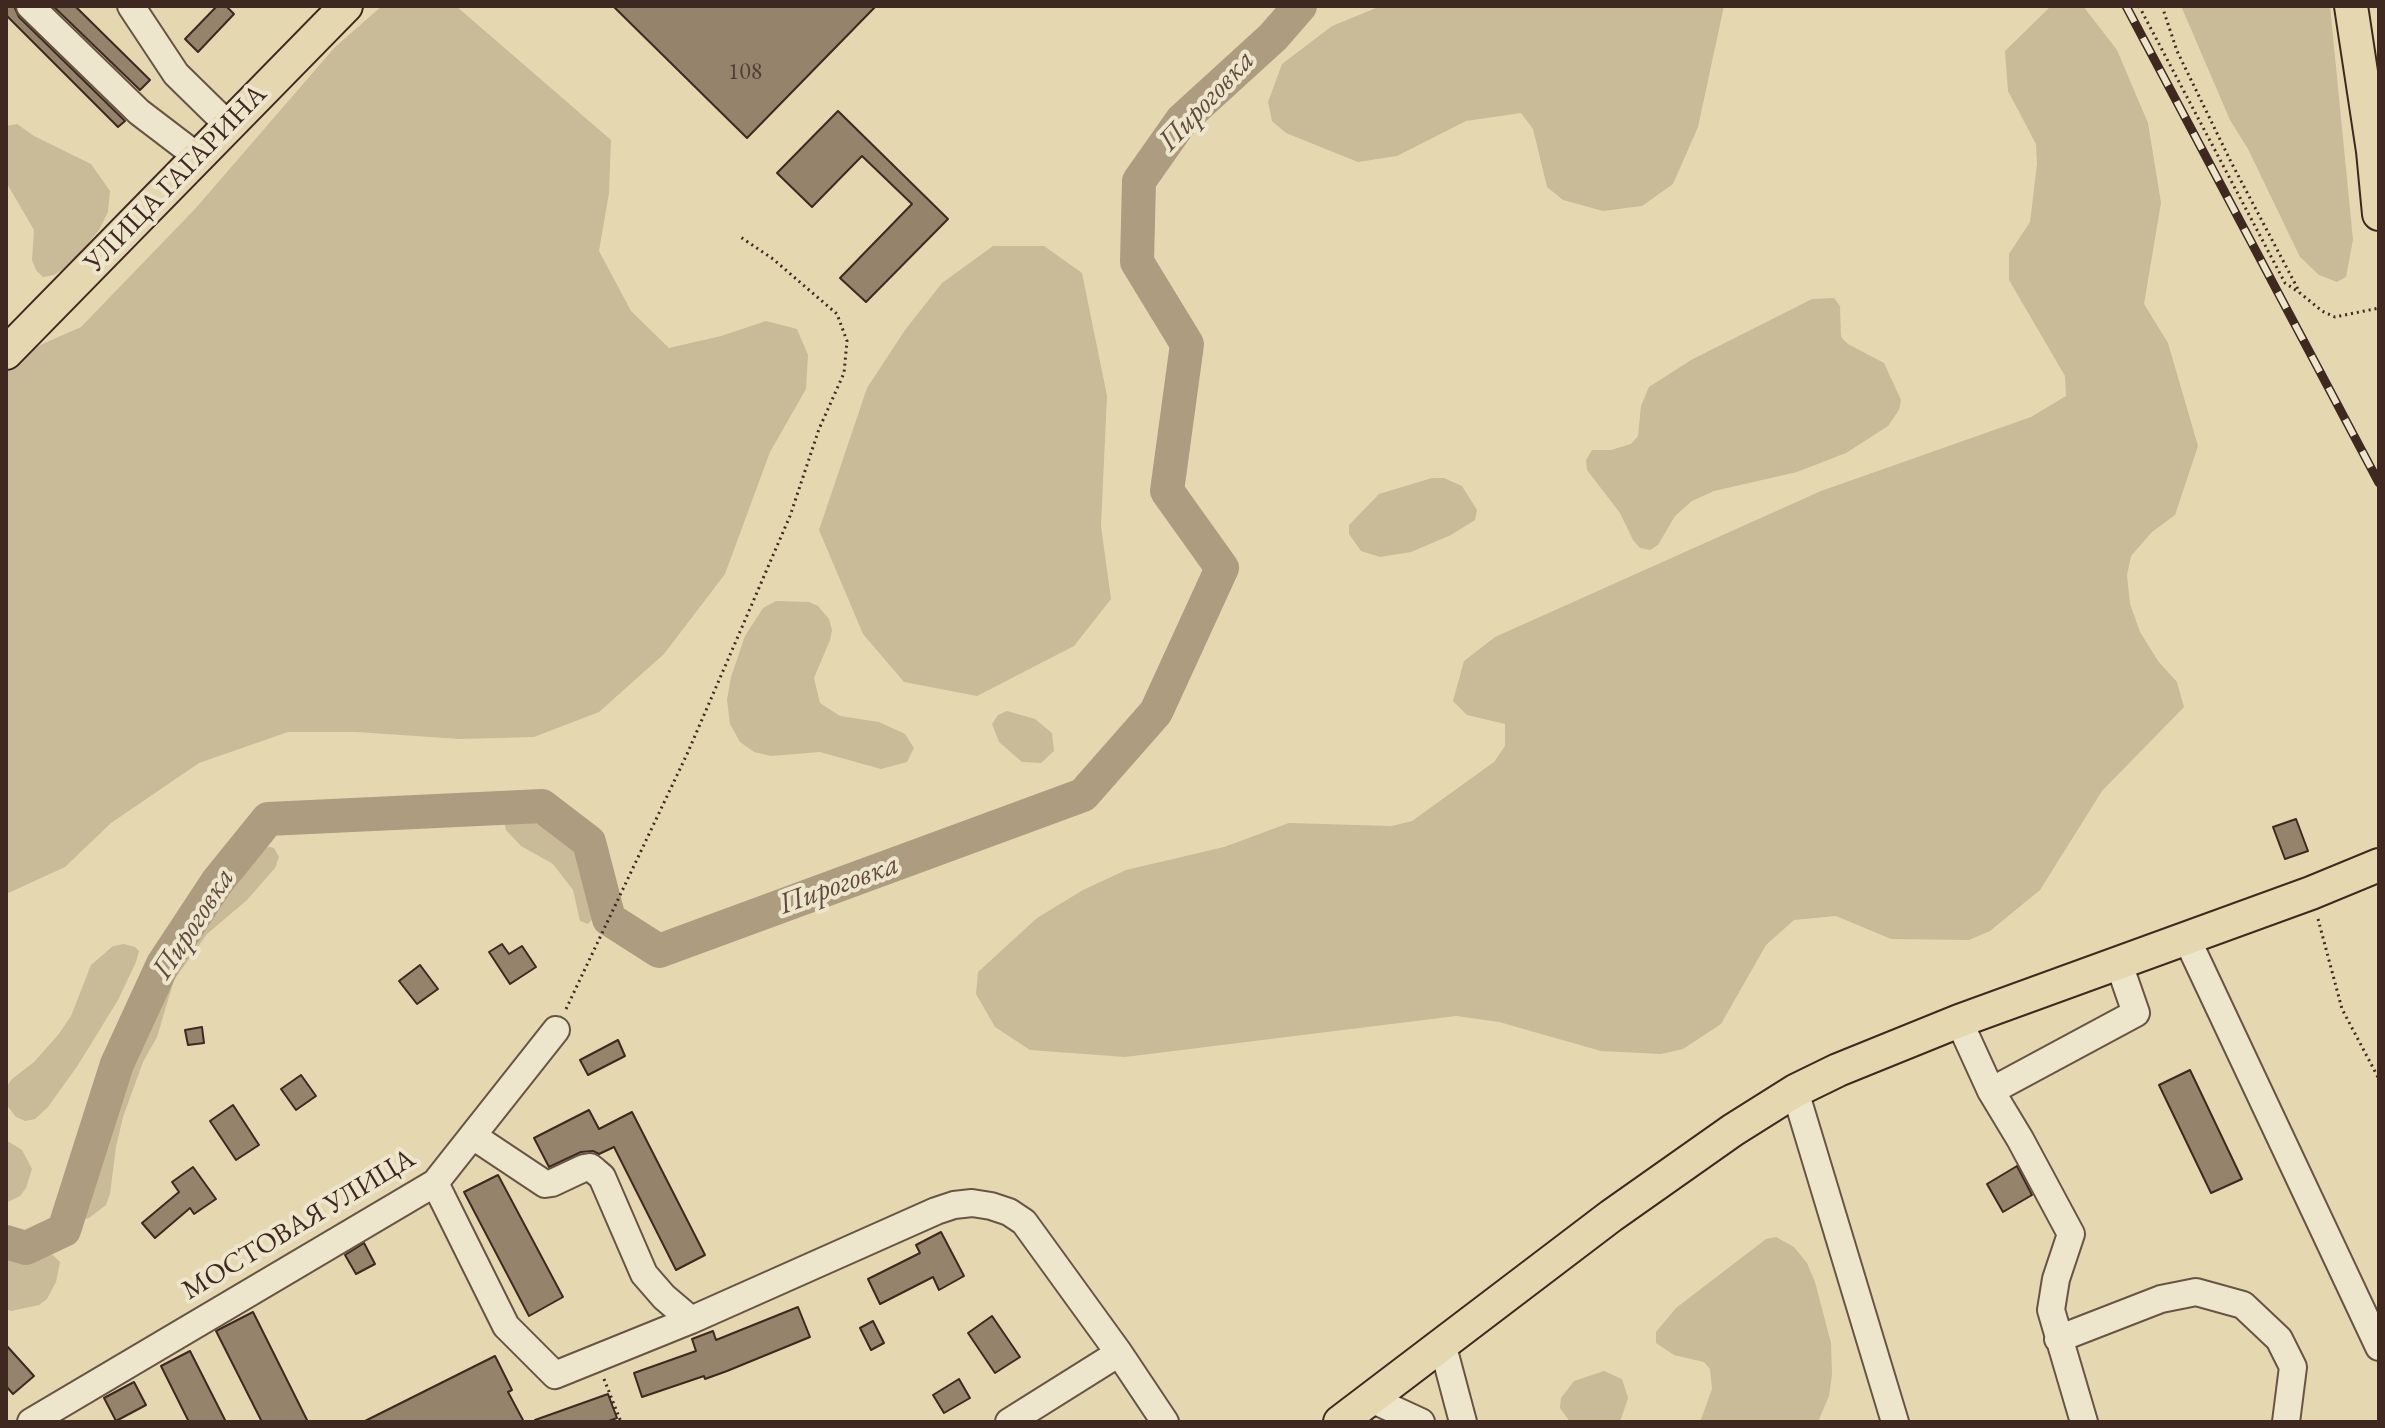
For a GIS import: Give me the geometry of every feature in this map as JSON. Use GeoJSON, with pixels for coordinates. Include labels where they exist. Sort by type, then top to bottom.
{"type":"FeatureCollection","features":[{"type":"Feature","properties":{"kind":"main road","name":"УЛИЦА ГАГАРИНА"},"geometry":{"type":"LineString","coordinates":[[6,353],[346,6]]}},
{"type":"Feature","properties":{"kind":"main road"},"geometry":{"type":"LineString","coordinates":[[2351,6],[2373,151],[2379,214]]}},
{"type":"Feature","properties":{"kind":"main road"},"geometry":{"type":"LineString","coordinates":[[1340,1422],[1611,1216],[1733,1130],[1795,1091],[1959,1021],[2311,893],[2379,865]]}},
{"type":"Feature","properties":{"kind":"street"},"geometry":{"type":"LineString","coordinates":[[30,6],[139,112],[198,157]]}},
{"type":"Feature","properties":{"kind":"street"},"geometry":{"type":"LineString","coordinates":[[131,6],[176,74],[229,126]]}},
{"type":"Feature","properties":{"kind":"street"},"geometry":{"type":"LineString","coordinates":[[2187,939],[2379,1347]]}},
{"type":"Feature","properties":{"kind":"street"},"geometry":{"type":"LineString","coordinates":[[1991,1091],[2136,1013],[2119,964]]}},
{"type":"Feature","properties":{"kind":"street"},"geometry":{"type":"LineString","coordinates":[[1959,1021],[1991,1091],[2071,1234],[2056,1279],[2051,1310],[2084,1422]]}},
{"type":"Feature","properties":{"kind":"street","name":"МОСТОВАЯ УЛИЦА"},"geometry":{"type":"LineString","coordinates":[[31,1422],[435,1183],[556,1030]]}},
{"type":"Feature","properties":{"kind":"street"},"geometry":{"type":"LineString","coordinates":[[1795,1091],[1895,1422]]}},
{"type":"Feature","properties":{"kind":"street"},"geometry":{"type":"LineString","coordinates":[[473,1136],[545,1184],[584,1168],[590,1167],[595,1171],[602,1177],[644,1274],[664,1297],[691,1320]]}},
{"type":"Feature","properties":{"kind":"street"},"geometry":{"type":"LineString","coordinates":[[435,1183],[506,1326],[555,1375],[691,1320],[936,1211],[972,1203],[1009,1212],[1024,1222],[1165,1422]]}},
{"type":"Feature","properties":{"kind":"street"},"geometry":{"type":"LineString","coordinates":[[2058,1339],[2161,1299],[2196,1292],[2243,1305],[2279,1339],[2293,1367],[2286,1422]]}},
{"type":"Feature","properties":{"kind":"street"},"geometry":{"type":"LineString","coordinates":[[1442,1343],[1463,1422]]}},
{"type":"Feature","properties":{"kind":"street"},"geometry":{"type":"LineString","coordinates":[[1009,1422],[1119,1353]]}},
{"type":"Feature","properties":{"kind":"street"},"geometry":{"type":"LineString","coordinates":[[1369,1398],[1421,1422]]}},
{"type":"Feature","properties":{"kind":"path"},"geometry":{"type":"LineString","coordinates":[[2139,6],[2285,283],[2335,317],[2379,308]]}},
{"type":"Feature","properties":{"kind":"path"},"geometry":{"type":"LineString","coordinates":[[2162,6],[2177,51],[2300,293]]}},
{"type":"Feature","properties":{"kind":"path"},"geometry":{"type":"LineString","coordinates":[[556,1030],[688,752],[790,516],[819,429],[844,373],[847,341],[837,314],[773,259],[739,236]]}},
{"type":"Feature","properties":{"kind":"path"},"geometry":{"type":"LineString","coordinates":[[2311,893],[2342,1009],[2379,1079]]}},
{"type":"Feature","properties":{"kind":"path"},"geometry":{"type":"LineString","coordinates":[[595,1357],[621,1422]]}},
{"type":"Feature","properties":{"kind":"shaded area"},"geometry":{"type":"Polygon","coordinates":[[[382,6],[456,6],[611,140],[609,193],[599,251],[631,311],[669,348],[766,321],[797,329],[808,355],[806,389],[770,452],[725,574],[664,654],[599,712],[534,737],[460,739],[356,732],[288,732],[199,763],[111,823],[65,867],[6,894],[6,371],[38,346],[81,327],[195,209],[335,47],[382,6]]]}},
{"type":"Feature","properties":{"kind":"shaded area"},"geometry":{"type":"Polygon","coordinates":[[[1381,6],[1724,6],[1698,127],[1673,184],[1642,206],[1603,211],[1563,200],[1547,187],[1533,129],[1521,113],[1466,121],[1397,156],[1358,162],[1286,133],[1272,121],[1268,102],[1282,64],[1332,26],[1381,6]]]}},
{"type":"Feature","properties":{"kind":"shaded area"},"geometry":{"type":"Polygon","coordinates":[[[2051,6],[2083,6],[2117,50],[2148,123],[2161,203],[2144,304],[2168,343],[2198,446],[2175,515],[2152,532],[2131,556],[2127,575],[2130,604],[2140,632],[2158,661],[2177,682],[2184,707],[2102,791],[2040,890],[1990,931],[1969,940],[1891,939],[1836,916],[1794,920],[1766,945],[1721,1024],[1683,1049],[1661,1054],[1601,1051],[1499,1022],[1456,1016],[1125,1057],[1030,1050],[995,1027],[976,994],[978,972],[1037,918],[1083,890],[1126,870],[1224,847],[1289,823],[1392,826],[1412,821],[1494,762],[1505,746],[1505,724],[1467,715],[1453,701],[1464,661],[1495,637],[1821,491],[2031,417],[2066,396],[2065,376],[2009,280],[2009,254],[2030,222],[2037,164],[2036,144],[2008,91],[2005,51],[2051,6]]]}},
{"type":"Feature","properties":{"kind":"shaded area"},"geometry":{"type":"Polygon","coordinates":[[[2181,6],[2330,6],[2353,240],[2346,277],[2337,282],[2319,275],[2300,257],[2248,149],[2230,120],[2181,6]]]}},
{"type":"Feature","properties":{"kind":"shaded area"},"geometry":{"type":"Polygon","coordinates":[[[17,124],[34,136],[91,164],[110,191],[108,212],[99,230],[71,264],[54,275],[43,277],[36,270],[32,260],[34,230],[6,182],[6,126],[17,124]]]}},
{"type":"Feature","properties":{"kind":"shaded area"},"geometry":{"type":"Polygon","coordinates":[[[993,246],[1044,246],[1082,273],[1107,396],[1101,526],[1111,599],[1074,646],[977,696],[904,682],[863,634],[819,530],[867,388],[905,330],[942,283],[993,246]]]}},
{"type":"Feature","properties":{"kind":"shaded area"},"geometry":{"type":"Polygon","coordinates":[[[1834,298],[1840,306],[1841,337],[1884,363],[1901,400],[1899,410],[1888,426],[1846,453],[1797,472],[1714,491],[1692,501],[1675,516],[1658,545],[1650,550],[1640,548],[1620,513],[1587,470],[1586,460],[1592,450],[1611,450],[1631,444],[1638,436],[1641,406],[1649,387],[1691,360],[1812,299],[1834,298]]]}},
{"type":"Feature","properties":{"kind":"shaded area"},"geometry":{"type":"Polygon","coordinates":[[[1432,478],[1444,478],[1462,486],[1477,510],[1475,520],[1451,535],[1411,552],[1380,557],[1361,551],[1349,534],[1349,525],[1379,494],[1432,478]]]}},
{"type":"Feature","properties":{"kind":"shaded area"},"geometry":{"type":"Polygon","coordinates":[[[776,601],[809,602],[818,606],[829,619],[832,630],[830,640],[814,678],[820,703],[840,716],[879,722],[905,734],[914,748],[907,762],[881,769],[820,752],[771,756],[754,752],[740,742],[730,724],[727,700],[731,677],[745,636],[763,608],[776,601]]]}},
{"type":"Feature","properties":{"kind":"shaded area"},"geometry":{"type":"Polygon","coordinates":[[[1007,711],[1035,719],[1052,733],[1054,751],[1041,763],[1022,762],[999,742],[992,724],[998,715],[1007,711]]]}},
{"type":"Feature","properties":{"kind":"shaded area"},"geometry":{"type":"Polygon","coordinates":[[[514,817],[555,829],[583,862],[594,892],[594,917],[588,924],[580,921],[573,890],[553,864],[521,846],[506,830],[504,820],[514,817]]]}},
{"type":"Feature","properties":{"kind":"shaded area"},"geometry":{"type":"Polygon","coordinates":[[[270,847],[279,857],[275,868],[247,900],[207,934],[174,980],[157,1037],[143,1062],[123,1117],[106,1205],[89,1218],[82,1220],[72,1216],[68,1206],[70,1191],[94,1135],[103,1073],[125,1024],[236,869],[258,849],[270,847]]]}},
{"type":"Feature","properties":{"kind":"shaded area"},"geometry":{"type":"Polygon","coordinates":[[[124,944],[139,951],[136,962],[118,1000],[78,1065],[48,1107],[35,1119],[25,1121],[16,1117],[6,1104],[6,1087],[58,1035],[71,1016],[91,965],[113,946],[124,944]]]}},
{"type":"Feature","properties":{"kind":"shaded area"},"geometry":{"type":"Polygon","coordinates":[[[6,1140],[22,1150],[32,1169],[20,1196],[6,1203],[6,1140]]]}},
{"type":"Feature","properties":{"kind":"shaded area"},"geometry":{"type":"Polygon","coordinates":[[[1776,1237],[1794,1247],[1807,1263],[1815,1282],[1831,1343],[1829,1396],[1818,1422],[1700,1422],[1712,1389],[1710,1369],[1704,1362],[1674,1355],[1656,1343],[1656,1332],[1676,1308],[1766,1239],[1776,1237]]]}},
{"type":"Feature","properties":{"kind":"shaded area"},"geometry":{"type":"Polygon","coordinates":[[[6,1255],[24,1258],[53,1255],[60,1262],[56,1282],[47,1299],[39,1305],[11,1311],[6,1309],[6,1255]]]}},
{"type":"Feature","properties":{"kind":"shaded area"},"geometry":{"type":"Polygon","coordinates":[[[1604,1371],[1622,1379],[1628,1398],[1620,1422],[1570,1422],[1560,1408],[1561,1398],[1574,1381],[1604,1371]]]}},
{"type":"Feature","properties":{"kind":"building"},"geometry":{"type":"Polygon","coordinates":[[[6,6],[14,6],[19,17],[125,121],[118,127],[6,15],[6,6]]]}},
{"type":"Feature","properties":{"kind":"building"},"geometry":{"type":"Polygon","coordinates":[[[53,6],[75,6],[150,80],[140,90],[53,6]]]}},
{"type":"Feature","properties":{"kind":"building"},"geometry":{"type":"Polygon","coordinates":[[[217,6],[226,6],[234,14],[198,52],[185,39],[217,6]]]}},
{"type":"Feature","properties":{"kind":"building"},"geometry":{"type":"Polygon","coordinates":[[[613,6],[876,6],[747,138],[613,6]]]}},
{"type":"Feature","properties":{"kind":"building"},"geometry":{"type":"Polygon","coordinates":[[[838,111],[948,219],[866,302],[840,278],[912,204],[862,156],[812,207],[777,173],[838,111]]]}},
{"type":"Feature","properties":{"kind":"building"},"geometry":{"type":"Polygon","coordinates":[[[2296,819],[2308,851],[2285,859],[2273,827],[2296,819]]]}},
{"type":"Feature","properties":{"kind":"building"},"geometry":{"type":"Polygon","coordinates":[[[502,944],[509,954],[522,946],[536,967],[510,984],[489,952],[502,944]]]}},
{"type":"Feature","properties":{"kind":"building"},"geometry":{"type":"Polygon","coordinates":[[[420,965],[438,989],[417,1004],[399,981],[420,965]]]}},
{"type":"Feature","properties":{"kind":"building"},"geometry":{"type":"Polygon","coordinates":[[[202,1027],[204,1043],[188,1045],[185,1030],[202,1027]]]}},
{"type":"Feature","properties":{"kind":"building"},"geometry":{"type":"Polygon","coordinates":[[[618,1040],[625,1056],[588,1075],[580,1060],[618,1040]]]}},
{"type":"Feature","properties":{"kind":"building"},"geometry":{"type":"Polygon","coordinates":[[[2190,1070],[2242,1179],[2211,1193],[2159,1085],[2190,1070]]]}},
{"type":"Feature","properties":{"kind":"building"},"geometry":{"type":"Polygon","coordinates":[[[301,1075],[316,1096],[296,1110],[281,1089],[301,1075]]]}},
{"type":"Feature","properties":{"kind":"building"},"geometry":{"type":"Polygon","coordinates":[[[233,1105],[259,1145],[236,1160],[210,1121],[233,1105]]]}},
{"type":"Feature","properties":{"kind":"building"},"geometry":{"type":"Polygon","coordinates":[[[589,1110],[599,1129],[632,1112],[705,1255],[676,1270],[614,1147],[599,1154],[581,1152],[549,1167],[534,1138],[589,1110]]]}},
{"type":"Feature","properties":{"kind":"building"},"geometry":{"type":"Polygon","coordinates":[[[2017,1166],[2032,1195],[2003,1212],[1987,1184],[2017,1166]]]}},
{"type":"Feature","properties":{"kind":"building"},"geometry":{"type":"Polygon","coordinates":[[[193,1167],[216,1199],[194,1214],[190,1208],[155,1238],[142,1223],[179,1192],[172,1182],[193,1167]]]}},
{"type":"Feature","properties":{"kind":"building"},"geometry":{"type":"Polygon","coordinates":[[[498,1175],[563,1297],[529,1316],[464,1192],[498,1175]]]}},
{"type":"Feature","properties":{"kind":"building"},"geometry":{"type":"Polygon","coordinates":[[[941,1232],[964,1276],[939,1290],[933,1277],[880,1304],[868,1279],[920,1253],[916,1245],[941,1232]]]}},
{"type":"Feature","properties":{"kind":"building"},"geometry":{"type":"Polygon","coordinates":[[[364,1243],[375,1264],[356,1274],[345,1255],[364,1243]]]}},
{"type":"Feature","properties":{"kind":"building"},"geometry":{"type":"Polygon","coordinates":[[[798,1307],[810,1337],[705,1379],[704,1376],[642,1397],[634,1373],[696,1351],[692,1339],[713,1331],[716,1340],[798,1307]]]}},
{"type":"Feature","properties":{"kind":"building"},"geometry":{"type":"Polygon","coordinates":[[[253,1312],[308,1422],[262,1422],[216,1331],[253,1312]]]}},
{"type":"Feature","properties":{"kind":"building"},"geometry":{"type":"Polygon","coordinates":[[[992,1316],[1020,1357],[995,1373],[968,1333],[992,1316]]]}},
{"type":"Feature","properties":{"kind":"building"},"geometry":{"type":"Polygon","coordinates":[[[873,1321],[884,1343],[871,1350],[860,1328],[873,1321]]]}},
{"type":"Feature","properties":{"kind":"building"},"geometry":{"type":"Polygon","coordinates":[[[6,1345],[34,1376],[13,1394],[6,1386],[6,1345]]]}},
{"type":"Feature","properties":{"kind":"building"},"geometry":{"type":"Polygon","coordinates":[[[190,1351],[226,1422],[189,1422],[161,1366],[190,1351]]]}},
{"type":"Feature","properties":{"kind":"building"},"geometry":{"type":"Polygon","coordinates":[[[495,1356],[512,1390],[508,1392],[524,1422],[363,1422],[495,1356]]]}},
{"type":"Feature","properties":{"kind":"building"},"geometry":{"type":"Polygon","coordinates":[[[959,1379],[970,1398],[944,1413],[933,1395],[959,1379]]]}},
{"type":"Feature","properties":{"kind":"building"},"geometry":{"type":"Polygon","coordinates":[[[134,1382],[146,1405],[116,1421],[104,1398],[134,1382]]]}},
{"type":"Feature","properties":{"kind":"building"},"geometry":{"type":"Polygon","coordinates":[[[608,1394],[617,1418],[606,1422],[535,1422],[535,1420],[608,1394]]]}},
{"type":"Feature","properties":{"kind":"waterway","name":"Пироговка"},"geometry":{"type":"LineString","coordinates":[[6,1242],[26,1248],[64,1230],[117,1064],[163,964],[217,882],[268,819],[542,806],[589,842],[609,919],[659,951],[1083,795],[1156,712],[1222,568],[1167,491],[1187,344],[1137,262],[1139,181],[1182,120],[1273,37],[1300,6]]}},
{"type":"Feature","properties":{"kind":"railway"},"geometry":{"type":"LineString","coordinates":[[2126,6],[2379,483]]}}]}
